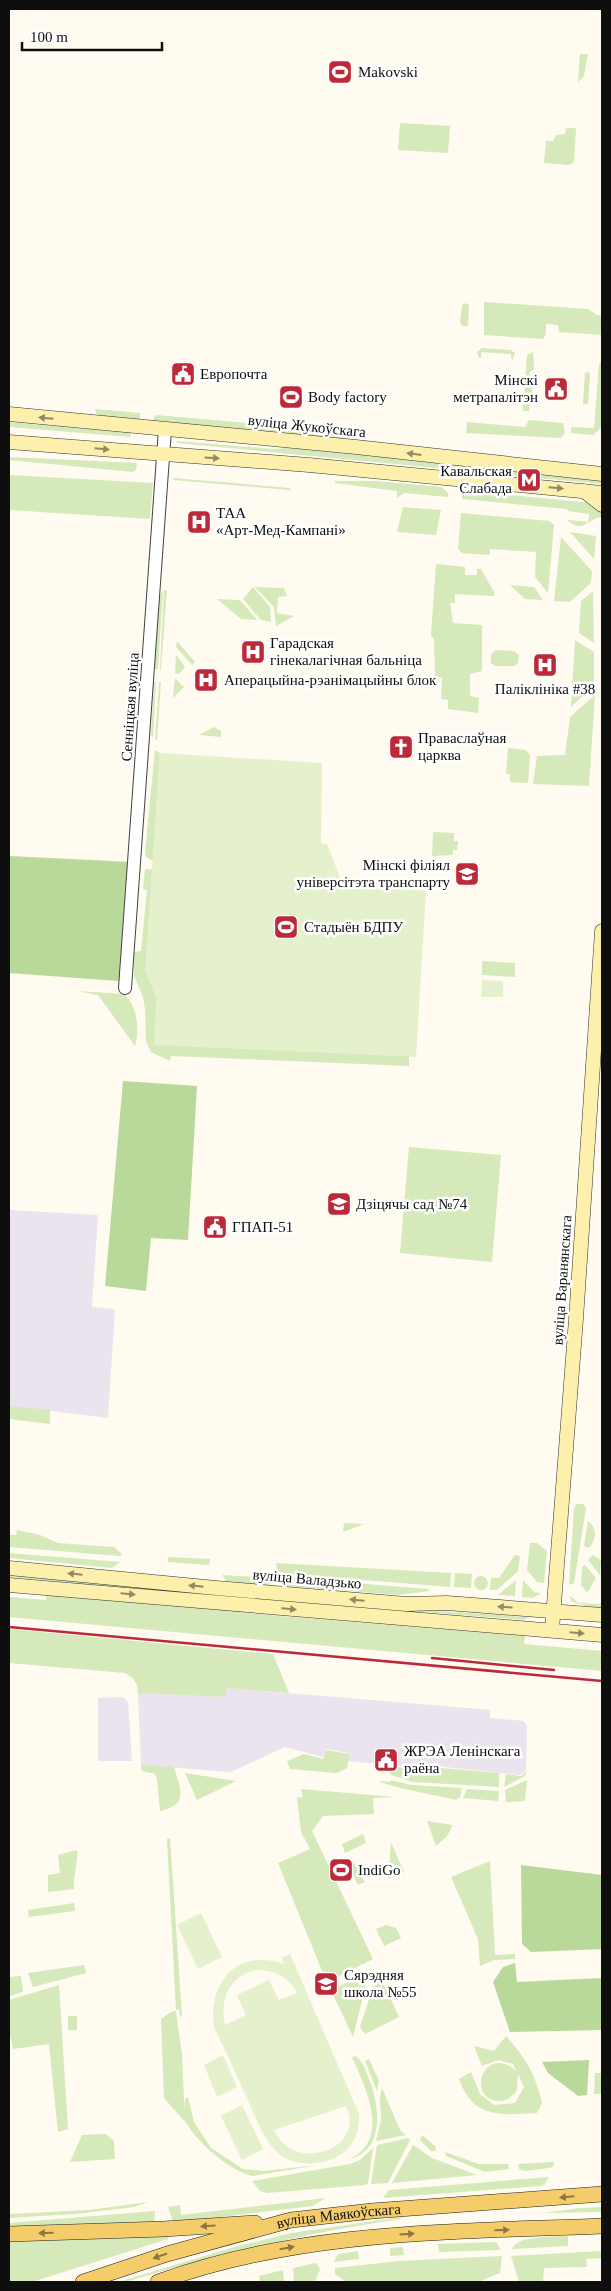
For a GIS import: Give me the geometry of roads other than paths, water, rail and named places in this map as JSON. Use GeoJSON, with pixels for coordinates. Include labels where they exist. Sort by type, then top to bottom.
{"type":"FeatureCollection","features":[{"type":"Feature","properties":{"kind":"main road","name":"вуліца Жукоўскага"},"geometry":{"type":"LineString","coordinates":[[9,414],[602,474]]}},
{"type":"Feature","properties":{"kind":"main road"},"geometry":{"type":"LineString","coordinates":[[9,442],[309,465],[602,493]]}},
{"type":"Feature","properties":{"kind":"main road"},"geometry":{"type":"LineString","coordinates":[[585,472],[602,464]]}},
{"type":"Feature","properties":{"kind":"main road"},"geometry":{"type":"LineString","coordinates":[[583,491],[602,505]]}},
{"type":"Feature","properties":{"kind":"main road","name":"вуліца Варанянскага"},"geometry":{"type":"LineString","coordinates":[[552,1630],[576,1319],[602,931]]}},
{"type":"Feature","properties":{"kind":"main road","name":"вуліца Валадзько"},"geometry":{"type":"LineString","coordinates":[[9,1568],[406,1604],[447,1603],[602,1615]]}},
{"type":"Feature","properties":{"kind":"main road","name":"вуліца Валадзько"},"geometry":{"type":"LineString","coordinates":[[9,1586],[602,1635]]}},
{"type":"Feature","properties":{"kind":"main road","name":"вуліца Маякоўскага"},"geometry":{"type":"LineString","coordinates":[[84,2282],[167,2254],[292,2220],[372,2211],[602,2194]]}},
{"type":"Feature","properties":{"kind":"main road"},"geometry":{"type":"LineString","coordinates":[[452,2206],[453,2232]]}},
{"type":"Feature","properties":{"kind":"main road"},"geometry":{"type":"LineString","coordinates":[[9,2234],[164,2229],[292,2220]]}},
{"type":"Feature","properties":{"kind":"main road","name":"вуліца Маякоўскага"},"geometry":{"type":"LineString","coordinates":[[158,2282],[239,2258],[327,2242],[453,2232],[602,2226]]}},
{"type":"Feature","properties":{"kind":"main road"},"geometry":{"type":"LineString","coordinates":[[185,2282],[239,2258]]}},
{"type":"Feature","properties":{"kind":"street","name":"Сенніцкая вуліца"},"geometry":{"type":"LineString","coordinates":[[125,988],[165,429]]}},
{"type":"Feature","properties":{"kind":"railway"},"geometry":{"type":"LineString","coordinates":[[9,1627],[602,1681]]}},
{"type":"Feature","properties":{"kind":"railway"},"geometry":{"type":"LineString","coordinates":[[432,1658],[554,1670]]}},
{"type":"Feature","properties":{"kind":"place","name":"Makovski"},"geometry":{"type":"Point","coordinates":[340,72]}},
{"type":"Feature","properties":{"kind":"place","name":"Европочта"},"geometry":{"type":"Point","coordinates":[183,374]}},
{"type":"Feature","properties":{"kind":"place","name":"Мінскі метрапалітэн"},"geometry":{"type":"Point","coordinates":[556,389]}},
{"type":"Feature","properties":{"kind":"place","name":"Body factory"},"geometry":{"type":"Point","coordinates":[291,397]}},
{"type":"Feature","properties":{"kind":"place","name":"Кавальская Слабада"},"geometry":{"type":"Point","coordinates":[529,480]}},
{"type":"Feature","properties":{"kind":"place","name":"ТАА «Арт-Мед-Кампані»"},"geometry":{"type":"Point","coordinates":[199,522]}},
{"type":"Feature","properties":{"kind":"place","name":"Гарадская гінекалагічная бальніца"},"geometry":{"type":"Point","coordinates":[253,652]}},
{"type":"Feature","properties":{"kind":"place","name":"Паліклініка #38"},"geometry":{"type":"Point","coordinates":[545,665]}},
{"type":"Feature","properties":{"kind":"place","name":"Аперацыйна-рэанімацыйны блок"},"geometry":{"type":"Point","coordinates":[206,680]}},
{"type":"Feature","properties":{"kind":"place","name":"Праваслаўная царква"},"geometry":{"type":"Point","coordinates":[401,747]}},
{"type":"Feature","properties":{"kind":"place","name":"Мінскі філіял універсітэта транспарту"},"geometry":{"type":"Point","coordinates":[467,874]}},
{"type":"Feature","properties":{"kind":"place","name":"Стадыён БДПУ"},"geometry":{"type":"Point","coordinates":[286,927]}},
{"type":"Feature","properties":{"kind":"place","name":"Дзіцячы сад №74"},"geometry":{"type":"Point","coordinates":[339,1204]}},
{"type":"Feature","properties":{"kind":"place","name":"ГПАП-51"},"geometry":{"type":"Point","coordinates":[215,1227]}},
{"type":"Feature","properties":{"kind":"place","name":"ЖРЭА Ленінскага раёна"},"geometry":{"type":"Point","coordinates":[386,1760]}},
{"type":"Feature","properties":{"kind":"place","name":"IndiGo"},"geometry":{"type":"Point","coordinates":[341,1870]}},
{"type":"Feature","properties":{"kind":"place","name":"Сярэдняя школа №55"},"geometry":{"type":"Point","coordinates":[326,1984]}}]}
